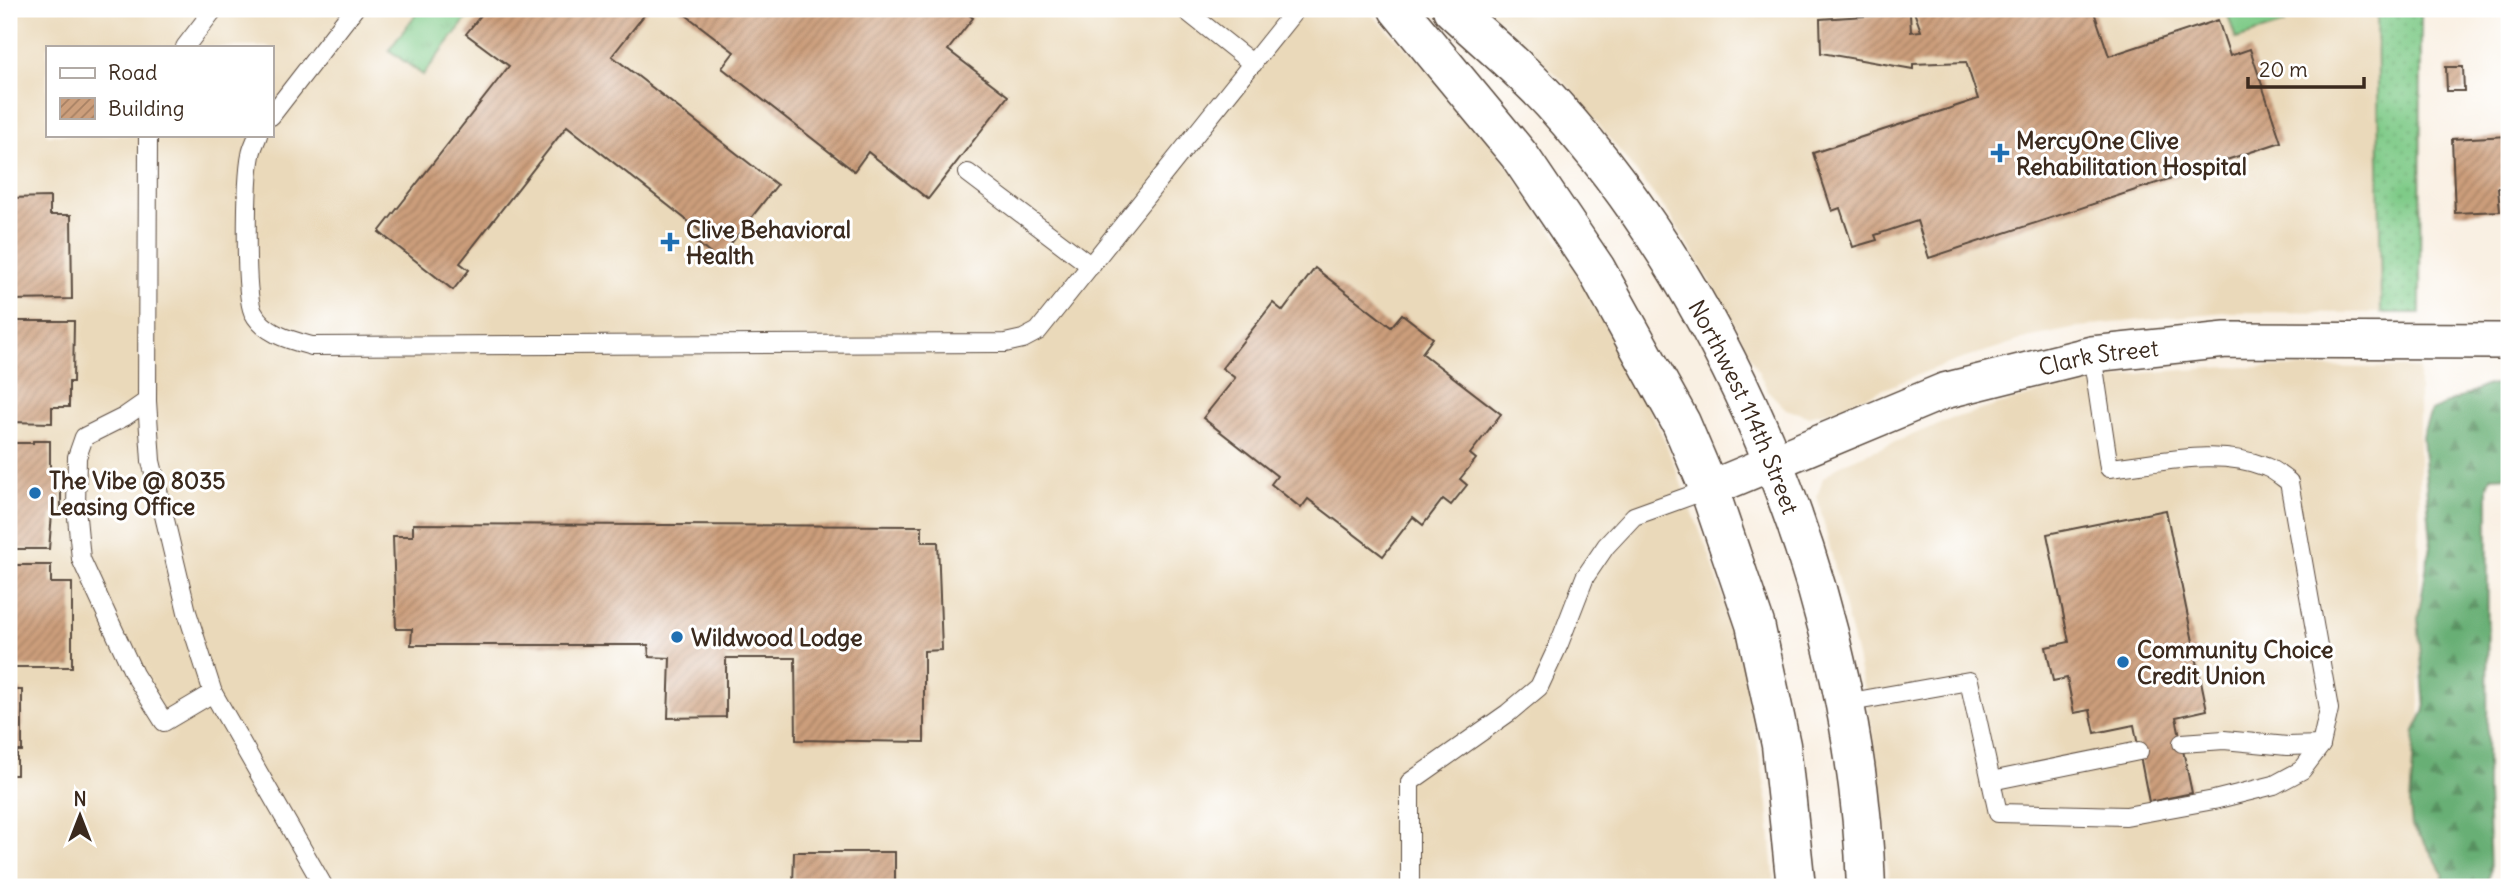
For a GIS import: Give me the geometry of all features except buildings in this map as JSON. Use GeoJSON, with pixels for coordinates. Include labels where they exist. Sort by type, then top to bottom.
{"type":"FeatureCollection","features":[{"type":"Feature","properties":{"kind":"street"},"geometry":{"type":"LineString","coordinates":[[1398,9],[1519,155],[1596,269],[1681,423],[1709,489],[1755,624],[1781,745],[1796,887]]}},
{"type":"Feature","properties":{"kind":"street","name":"Northwest 114th Street"},"geometry":{"type":"LineString","coordinates":[[1452,9],[1551,101],[1584,141],[1652,231],[1715,336],[1773,461],[1796,522],[1823,610],[1845,703],[1858,784],[1867,887]]}},
{"type":"Feature","properties":{"kind":"street","name":"Clark Street"},"geometry":{"type":"LineString","coordinates":[[1709,489],[1944,391],[2092,354],[2226,340],[2509,341]]}},
{"type":"Feature","properties":{"kind":"lane"},"geometry":{"type":"LineString","coordinates":[[186,46],[214,9]]}},
{"type":"Feature","properties":{"kind":"lane"},"geometry":{"type":"LineString","coordinates":[[273,113],[354,9]]}},
{"type":"Feature","properties":{"kind":"lane"},"geometry":{"type":"LineString","coordinates":[[1184,9],[1253,64]]}},
{"type":"Feature","properties":{"kind":"lane"},"geometry":{"type":"LineString","coordinates":[[258,136],[251,153],[248,177],[248,293],[254,313],[268,329],[284,338],[312,346],[1006,343],[1038,331],[1296,9]]}},
{"type":"Feature","properties":{"kind":"lane"},"geometry":{"type":"LineString","coordinates":[[148,136],[147,401],[151,461],[187,612],[213,694],[324,887]]}},
{"type":"Feature","properties":{"kind":"lane"},"geometry":{"type":"LineString","coordinates":[[968,173],[1091,266]]}},
{"type":"Feature","properties":{"kind":"lane"},"geometry":{"type":"LineString","coordinates":[[1845,703],[1969,681],[1998,813],[2126,816],[2214,800],[2274,785],[2302,770],[2321,745],[2329,709],[2289,482],[2268,468],[2242,460],[2210,457],[2109,468],[2092,354]]}},
{"type":"Feature","properties":{"kind":"lane"},"geometry":{"type":"LineString","coordinates":[[147,401],[124,417],[84,438],[77,457],[76,507],[81,559],[134,674],[164,722],[213,694]]}},
{"type":"Feature","properties":{"kind":"lane"},"geometry":{"type":"LineString","coordinates":[[1410,887],[1410,782],[1508,713],[1539,687],[1585,577],[1606,546],[1634,516],[1709,489]]}},
{"type":"Feature","properties":{"kind":"lane"},"geometry":{"type":"LineString","coordinates":[[2182,743],[2224,740],[2287,746],[2321,745]]}},
{"type":"Feature","properties":{"kind":"lane"},"geometry":{"type":"LineString","coordinates":[[1991,781],[2139,751]]}},
{"type":"Feature","properties":{"kind":"shaded area"},"geometry":{"type":"Polygon","coordinates":[[[9,9],[1366,9],[1430,71],[1497,150],[1569,255],[1661,432],[1711,559],[1744,665],[1768,804],[1775,887],[9,887],[9,9]]]}},
{"type":"Feature","properties":{"kind":"shaded area","name":"MercyOne Clive Rehabilitation Hospital"},"geometry":{"type":"Polygon","coordinates":[[[1487,9],[2377,9],[2381,313],[2225,312],[2092,325],[2027,338],[1935,368],[1828,412],[1807,416],[1786,409],[1768,391],[1730,315],[1671,217],[1570,88],[1487,9]]]}},
{"type":"Feature","properties":{"kind":"shaded area"},"geometry":{"type":"Polygon","coordinates":[[[2227,367],[2419,368],[2420,817],[2474,887],[1889,887],[1874,741],[1857,657],[1817,496],[1823,478],[1841,464],[1954,418],[2046,391],[2144,373],[2227,367]]]}},
{"type":"Feature","properties":{"kind":"green space"},"geometry":{"type":"Polygon","coordinates":[[[420,9],[474,9],[423,75],[389,50],[420,9]]]}},
{"type":"Feature","properties":{"kind":"green space"},"geometry":{"type":"Polygon","coordinates":[[[2226,9],[2279,9],[2284,24],[2236,39],[2226,9]]]}},
{"type":"Feature","properties":{"kind":"green space"},"geometry":{"type":"Polygon","coordinates":[[[2377,9],[2421,9],[2420,313],[2381,313],[2377,9]]]}},
{"type":"Feature","properties":{"kind":"green space"},"geometry":{"type":"Polygon","coordinates":[[[2509,381],[2509,476],[2491,477],[2488,487],[2487,792],[2490,870],[2487,887],[2441,887],[2444,874],[2412,827],[2410,805],[2415,731],[2425,710],[2418,618],[2431,540],[2422,436],[2431,411],[2485,386],[2509,381]]]}},
{"type":"Feature","properties":{"kind":"place","name":"MercyOne Clive Rehabilitation Hospital"},"geometry":{"type":"Point","coordinates":[2000,153]}},
{"type":"Feature","properties":{"kind":"place","name":"Clive Behavioral Health"},"geometry":{"type":"Point","coordinates":[670,242]}},
{"type":"Feature","properties":{"kind":"place","name":"The Vibe @ 8035 Leasing Office"},"geometry":{"type":"Point","coordinates":[35,493]}},
{"type":"Feature","properties":{"kind":"place","name":"Wildwood Lodge"},"geometry":{"type":"Point","coordinates":[677,637]}},
{"type":"Feature","properties":{"kind":"place","name":"Community Choice Credit Union"},"geometry":{"type":"Point","coordinates":[2123,662]}}]}
